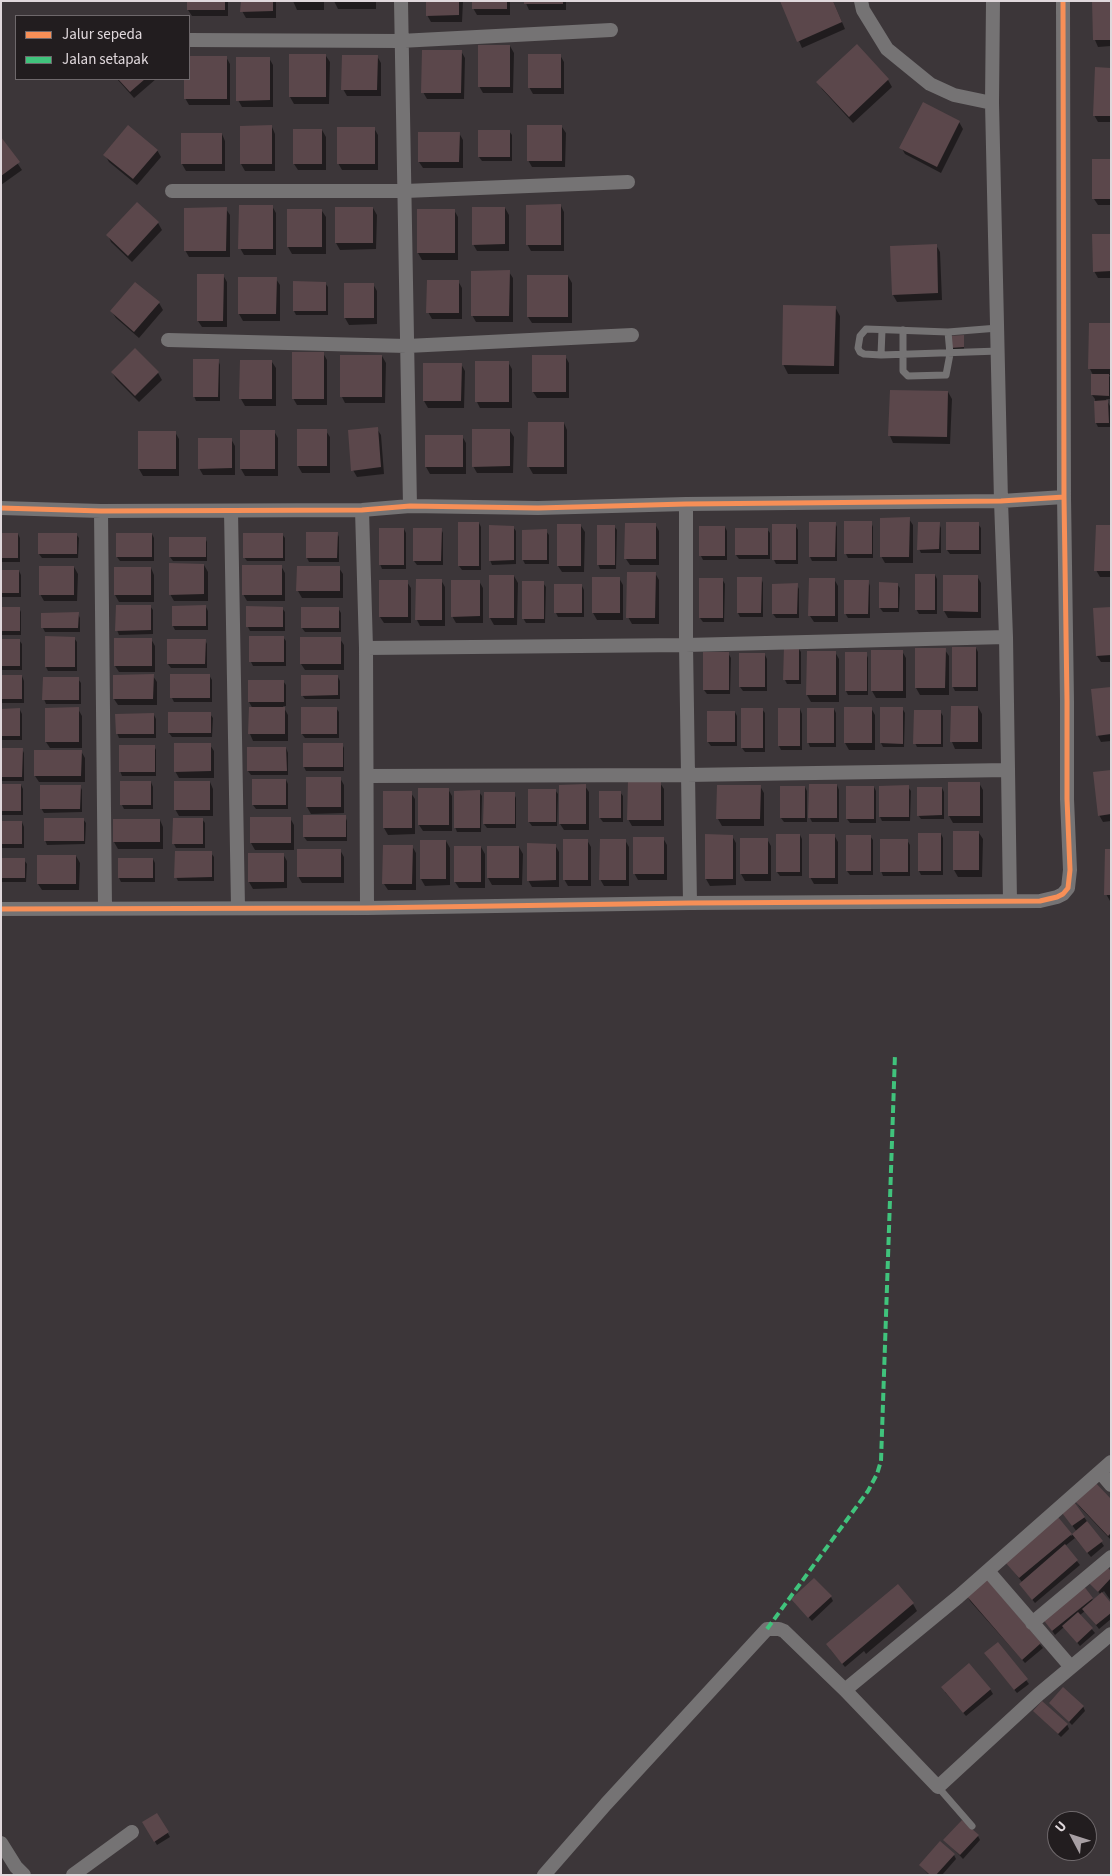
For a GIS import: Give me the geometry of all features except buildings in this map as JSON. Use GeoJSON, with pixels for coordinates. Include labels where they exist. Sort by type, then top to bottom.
{"type":"FeatureCollection","features":[{"type":"Feature","properties":{"kind":"street"},"geometry":{"type":"LineString","coordinates":[[401,1],[400,41],[405,191],[410,506]]}},
{"type":"Feature","properties":{"kind":"street"},"geometry":{"type":"LineString","coordinates":[[861,1],[863,10],[887,48],[930,84],[954,95],[992,103]]}},
{"type":"Feature","properties":{"kind":"street"},"geometry":{"type":"LineString","coordinates":[[992,1],[992,103],[1006,637],[1010,901]]}},
{"type":"Feature","properties":{"kind":"street"},"geometry":{"type":"LineString","coordinates":[[1,909],[367,908],[690,903],[1040,901],[1064,894],[1068,888],[1070,870],[1067,799],[1064,497],[1063,1]]}},
{"type":"Feature","properties":{"kind":"street"},"geometry":{"type":"LineString","coordinates":[[190,40],[400,41],[611,30]]}},
{"type":"Feature","properties":{"kind":"street"},"geometry":{"type":"LineString","coordinates":[[172,191],[405,191],[628,182]]}},
{"type":"Feature","properties":{"kind":"street"},"geometry":{"type":"LineString","coordinates":[[168,340],[407,346],[632,334]]}},
{"type":"Feature","properties":{"kind":"street"},"geometry":{"type":"LineString","coordinates":[[1,508],[101,511],[362,510],[410,506],[538,508],[686,504],[1001,501],[1064,497]]}},
{"type":"Feature","properties":{"kind":"street"},"geometry":{"type":"LineString","coordinates":[[686,504],[687,775],[690,903]]}},
{"type":"Feature","properties":{"kind":"street"},"geometry":{"type":"LineString","coordinates":[[362,510],[368,776],[367,908]]}},
{"type":"Feature","properties":{"kind":"street"},"geometry":{"type":"LineString","coordinates":[[101,511],[105,908]]}},
{"type":"Feature","properties":{"kind":"street"},"geometry":{"type":"LineString","coordinates":[[231,511],[238,907]]}},
{"type":"Feature","properties":{"kind":"street"},"geometry":{"type":"LineString","coordinates":[[366,648],[686,645],[1006,637]]}},
{"type":"Feature","properties":{"kind":"street"},"geometry":{"type":"LineString","coordinates":[[368,776],[687,775],[1008,770]]}},
{"type":"Feature","properties":{"kind":"street"},"geometry":{"type":"LineString","coordinates":[[845,1690],[988,1571],[1111,1462]]}},
{"type":"Feature","properties":{"kind":"street"},"geometry":{"type":"LineString","coordinates":[[1100,1472],[1111,1484]]}},
{"type":"Feature","properties":{"kind":"street"},"geometry":{"type":"LineString","coordinates":[[1032,1623],[1111,1557]]}},
{"type":"Feature","properties":{"kind":"street"},"geometry":{"type":"LineString","coordinates":[[988,1571],[1070,1666]]}},
{"type":"Feature","properties":{"kind":"street"},"geometry":{"type":"LineString","coordinates":[[544,1875],[606,1804],[768,1629],[775,1628],[784,1631],[845,1690],[938,1787],[1070,1666],[1111,1634]]}},
{"type":"Feature","properties":{"kind":"street"},"geometry":{"type":"LineString","coordinates":[[74,1875],[132,1832]]}},
{"type":"Feature","properties":{"kind":"street"},"geometry":{"type":"LineString","coordinates":[[1,1843],[16,1867],[24,1875]]}},
{"type":"Feature","properties":{"kind":"lane"},"geometry":{"type":"LineString","coordinates":[[998,328],[948,332],[866,329],[860,336],[858,348],[864,354],[881,355],[999,351]]}},
{"type":"Feature","properties":{"kind":"lane"},"geometry":{"type":"LineString","coordinates":[[881,355],[882,330]]}},
{"type":"Feature","properties":{"kind":"lane"},"geometry":{"type":"LineString","coordinates":[[903,330],[903,370],[908,376],[943,377],[948,373],[950,354],[948,332]]}},
{"type":"Feature","properties":{"kind":"lane"},"geometry":{"type":"LineString","coordinates":[[938,1787],[972,1826]]}},
{"type":"Feature","properties":{"kind":"marked path"},"geometry":{"type":"LineString","coordinates":[[767,1629],[868,1491],[881,1461],[895,1054]]}},
{"type":"Feature","properties":{"kind":"cycle path"},"geometry":{"type":"LineString","coordinates":[[1,909],[367,908],[690,903],[1040,901],[1063,894],[1068,888],[1070,870],[1067,799],[1064,497],[1063,1]]}},
{"type":"Feature","properties":{"kind":"cycle path"},"geometry":{"type":"LineString","coordinates":[[1,508],[101,511],[362,510],[410,506],[538,508],[686,504],[1001,501],[1064,497]]}}]}
